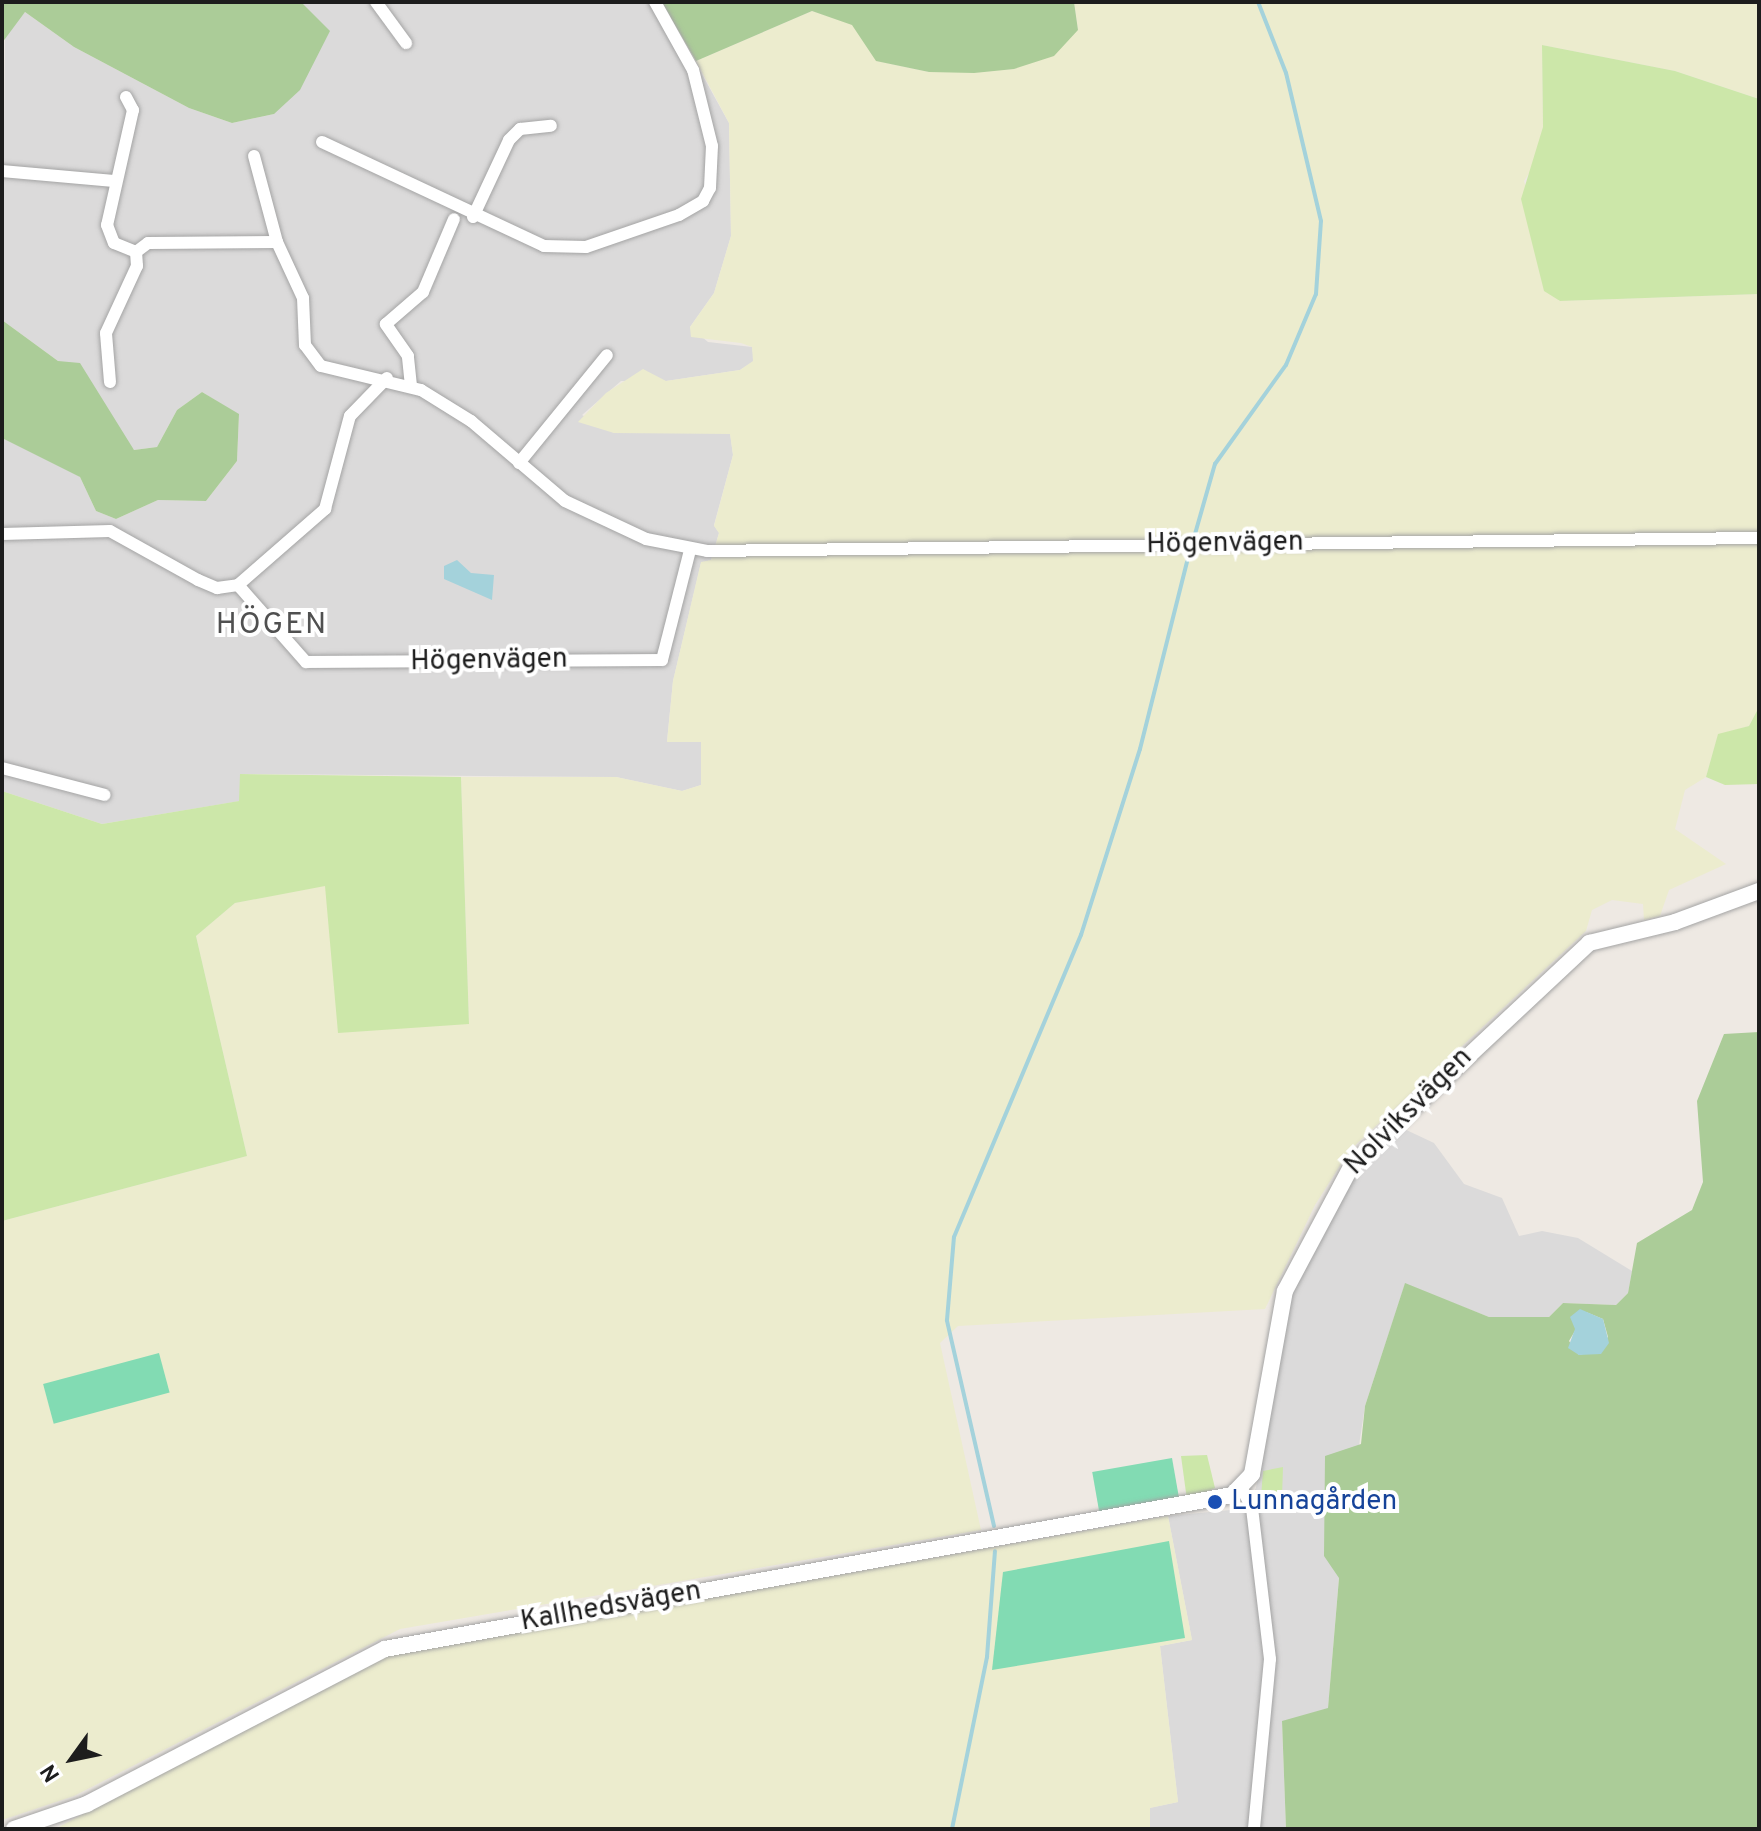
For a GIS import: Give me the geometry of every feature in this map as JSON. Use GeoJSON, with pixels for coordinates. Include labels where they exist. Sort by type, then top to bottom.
{"type":"FeatureCollection","features":[{"type":"Feature","properties":{"kind":"street"},"geometry":{"type":"LineString","coordinates":[[376,2],[406,43]]}},
{"type":"Feature","properties":{"kind":"street"},"geometry":{"type":"LineString","coordinates":[[322,142],[473,217],[565,249],[613,238],[703,201],[714,171],[705,107],[693,70],[655,2]]}},
{"type":"Feature","properties":{"kind":"street"},"geometry":{"type":"LineString","coordinates":[[126,97],[133,110],[114,181],[107,235],[136,252]]}},
{"type":"Feature","properties":{"kind":"street"},"geometry":{"type":"LineString","coordinates":[[473,217],[509,140],[520,129],[551,126]]}},
{"type":"Feature","properties":{"kind":"street","name":"Högenvägen"},"geometry":{"type":"LineString","coordinates":[[254,156],[277,242],[303,298],[308,353],[337,372],[387,378],[411,386],[471,421],[519,463],[594,517],[690,550],[1759,538]]}},
{"type":"Feature","properties":{"kind":"street"},"geometry":{"type":"LineString","coordinates":[[2,171],[114,181]]}},
{"type":"Feature","properties":{"kind":"street"},"geometry":{"type":"LineString","coordinates":[[411,386],[408,356],[386,321],[423,292],[454,219]]}},
{"type":"Feature","properties":{"kind":"street"},"geometry":{"type":"LineString","coordinates":[[136,252],[148,243],[277,242]]}},
{"type":"Feature","properties":{"kind":"street"},"geometry":{"type":"LineString","coordinates":[[110,382],[106,333],[137,266],[136,252]]}},
{"type":"Feature","properties":{"kind":"street"},"geometry":{"type":"LineString","coordinates":[[519,463],[607,355]]}},
{"type":"Feature","properties":{"kind":"street"},"geometry":{"type":"LineString","coordinates":[[2,534],[110,531],[198,580],[217,588],[238,585],[325,509],[350,416],[387,378]]}},
{"type":"Feature","properties":{"kind":"street","name":"Högenvägen"},"geometry":{"type":"LineString","coordinates":[[238,585],[306,662],[662,660],[690,550]]}},
{"type":"Feature","properties":{"kind":"street"},"geometry":{"type":"LineString","coordinates":[[2,768],[105,795]]}},
{"type":"Feature","properties":{"kind":"street","name":"Nolviksvägen"},"geometry":{"type":"LineString","coordinates":[[1242,1489],[1258,1448],[1285,1291],[1352,1165],[1589,943],[1675,922],[1759,891]]}},
{"type":"Feature","properties":{"kind":"street"},"geometry":{"type":"LineString","coordinates":[[1242,1489],[1252,1508],[1270,1659],[1254,1829]]}},
{"type":"Feature","properties":{"kind":"street","name":"Kallhedsvägen"},"geometry":{"type":"LineString","coordinates":[[14,1829],[87,1804],[385,1649],[1184,1508],[1242,1489]]}},
{"type":"Feature","properties":{"kind":"shaded area"},"geometry":{"type":"Polygon","coordinates":[[[301,2],[662,2],[729,123],[731,236],[714,293],[690,327],[708,342],[752,347],[754,361],[740,370],[666,381],[621,381],[582,415],[614,433],[730,433],[733,455],[714,525],[719,533],[711,560],[701,563],[673,681],[667,741],[701,742],[701,785],[682,791],[616,777],[241,774],[240,801],[102,824],[2,791],[2,438],[62,463],[80,477],[96,511],[116,519],[158,500],[206,501],[237,461],[239,415],[202,392],[177,410],[157,447],[134,450],[58,361],[2,320],[5,34],[25,12],[74,47],[189,108],[232,123],[274,114],[301,2]]]}},
{"type":"Feature","properties":{"kind":"shaded area"},"geometry":{"type":"Polygon","coordinates":[[[1400,1127],[1434,1143],[1464,1184],[1502,1198],[1519,1236],[1542,1231],[1578,1238],[1632,1271],[1628,1293],[1616,1305],[1563,1303],[1549,1317],[1489,1317],[1405,1284],[1365,1406],[1339,1577],[1328,1709],[1282,1722],[1286,1829],[1150,1829],[1149,1808],[1178,1802],[1160,1646],[1192,1640],[1168,1516],[1241,1509],[1256,1488],[1283,1310],[1341,1191],[1400,1127]]]}},
{"type":"Feature","properties":{"kind":"green space"},"geometry":{"type":"Polygon","coordinates":[[[2,2],[301,2],[330,31],[300,90],[274,114],[232,123],[189,108],[74,47],[25,12],[2,43],[2,2]]]}},
{"type":"Feature","properties":{"kind":"green space"},"geometry":{"type":"Polygon","coordinates":[[[1074,2],[1759,2],[1759,99],[1675,71],[1542,45],[1543,127],[1537,161],[1524,181],[1559,301],[1759,294],[1759,707],[1749,726],[1718,735],[1706,777],[1685,790],[1675,829],[1726,864],[1669,890],[1660,916],[1644,920],[1643,904],[1612,900],[1592,910],[1586,931],[1350,1150],[1315,1205],[1265,1309],[958,1326],[940,1343],[981,1530],[400,1629],[74,1796],[2,1820],[2,1221],[247,1156],[196,936],[235,903],[325,885],[469,1023],[461,777],[616,777],[682,791],[701,785],[701,742],[667,742],[673,681],[701,562],[711,560],[719,533],[714,526],[733,455],[730,434],[614,433],[578,422],[606,393],[643,369],[666,381],[740,370],[753,361],[752,347],[691,337],[690,327],[714,293],[731,236],[729,123],[696,61],[812,11],[852,24],[877,61],[929,72],[1014,69],[1078,30],[1074,2]]]}},
{"type":"Feature","properties":{"kind":"green space"},"geometry":{"type":"Polygon","coordinates":[[[1074,2],[1078,30],[1054,56],[1014,69],[974,73],[929,72],[876,61],[852,25],[812,11],[696,61],[663,4],[1074,2]]]}},
{"type":"Feature","properties":{"kind":"green space"},"geometry":{"type":"Polygon","coordinates":[[[1542,45],[1675,71],[1759,99],[1759,294],[1560,301],[1544,291],[1521,199],[1543,127],[1542,45]]]}},
{"type":"Feature","properties":{"kind":"green space"},"geometry":{"type":"Polygon","coordinates":[[[2,320],[58,361],[80,363],[134,450],[157,447],[177,410],[202,392],[239,414],[237,461],[206,501],[158,500],[116,519],[96,511],[80,477],[2,438],[2,320]]]}},
{"type":"Feature","properties":{"kind":"green space"},"geometry":{"type":"Polygon","coordinates":[[[1759,707],[1759,784],[1725,785],[1706,777],[1718,734],[1749,726],[1759,707]]]}},
{"type":"Feature","properties":{"kind":"green space"},"geometry":{"type":"Polygon","coordinates":[[[240,774],[461,777],[469,1024],[338,1033],[325,886],[235,903],[196,936],[247,1156],[2,1221],[2,791],[102,824],[239,801],[240,774]]]}},
{"type":"Feature","properties":{"kind":"green space"},"geometry":{"type":"Polygon","coordinates":[[[1759,1032],[1759,1829],[1286,1829],[1282,1721],[1328,1708],[1339,1578],[1324,1556],[1325,1456],[1361,1444],[1365,1406],[1405,1283],[1489,1317],[1549,1317],[1563,1303],[1616,1305],[1628,1293],[1637,1243],[1692,1210],[1703,1182],[1697,1101],[1724,1034],[1759,1032]],[[1586,1312],[1569,1341],[1579,1355],[1595,1351],[1608,1337],[1603,1319],[1586,1312]]]}},
{"type":"Feature","properties":{"kind":"green space"},"geometry":{"type":"Polygon","coordinates":[[[159,1353],[170,1393],[54,1424],[43,1384],[159,1353]]]}},
{"type":"Feature","properties":{"kind":"green space"},"geometry":{"type":"Polygon","coordinates":[[[1207,1455],[1215,1488],[1187,1500],[1181,1456],[1207,1455]]]}},
{"type":"Feature","properties":{"kind":"green space"},"geometry":{"type":"Polygon","coordinates":[[[1172,1458],[1179,1497],[1099,1511],[1092,1472],[1172,1458]]]}},
{"type":"Feature","properties":{"kind":"green space"},"geometry":{"type":"Polygon","coordinates":[[[1283,1467],[1282,1497],[1278,1509],[1270,1508],[1261,1497],[1263,1471],[1283,1467]]]}},
{"type":"Feature","properties":{"kind":"green space"},"geometry":{"type":"Polygon","coordinates":[[[1168,1516],[1192,1640],[1160,1646],[1178,1802],[1150,1808],[1150,1829],[55,1829],[380,1657],[1168,1516]]]}},
{"type":"Feature","properties":{"kind":"green space"},"geometry":{"type":"Polygon","coordinates":[[[1169,1541],[1185,1638],[992,1670],[1003,1572],[1169,1541]]]}},
{"type":"Feature","properties":{"kind":"water"},"geometry":{"type":"Polygon","coordinates":[[[457,560],[471,573],[494,575],[492,600],[444,579],[444,566],[457,560]]]}},
{"type":"Feature","properties":{"kind":"water"},"geometry":{"type":"Polygon","coordinates":[[[1580,1309],[1603,1319],[1609,1343],[1601,1354],[1579,1355],[1568,1348],[1575,1329],[1570,1317],[1580,1309]]]}},
{"type":"Feature","properties":{"kind":"waterway"},"geometry":{"type":"LineString","coordinates":[[1195,534],[1215,464],[1286,365],[1316,294],[1321,221],[1286,73],[1258,2]]}},
{"type":"Feature","properties":{"kind":"waterway"},"geometry":{"type":"LineString","coordinates":[[994,1526],[947,1320],[954,1237],[1081,935],[1140,749],[1187,562]]}},
{"type":"Feature","properties":{"kind":"waterway"},"geometry":{"type":"LineString","coordinates":[[952,1829],[987,1657],[995,1551]]}},
{"type":"Feature","properties":{"kind":"place","name":"Lunnagården"},"geometry":{"type":"Point","coordinates":[1215,1502]}},
{"type":"Feature","properties":{"kind":"district","name":"HÖGEN"},"geometry":{"type":"Point","coordinates":[272,626]}}]}
